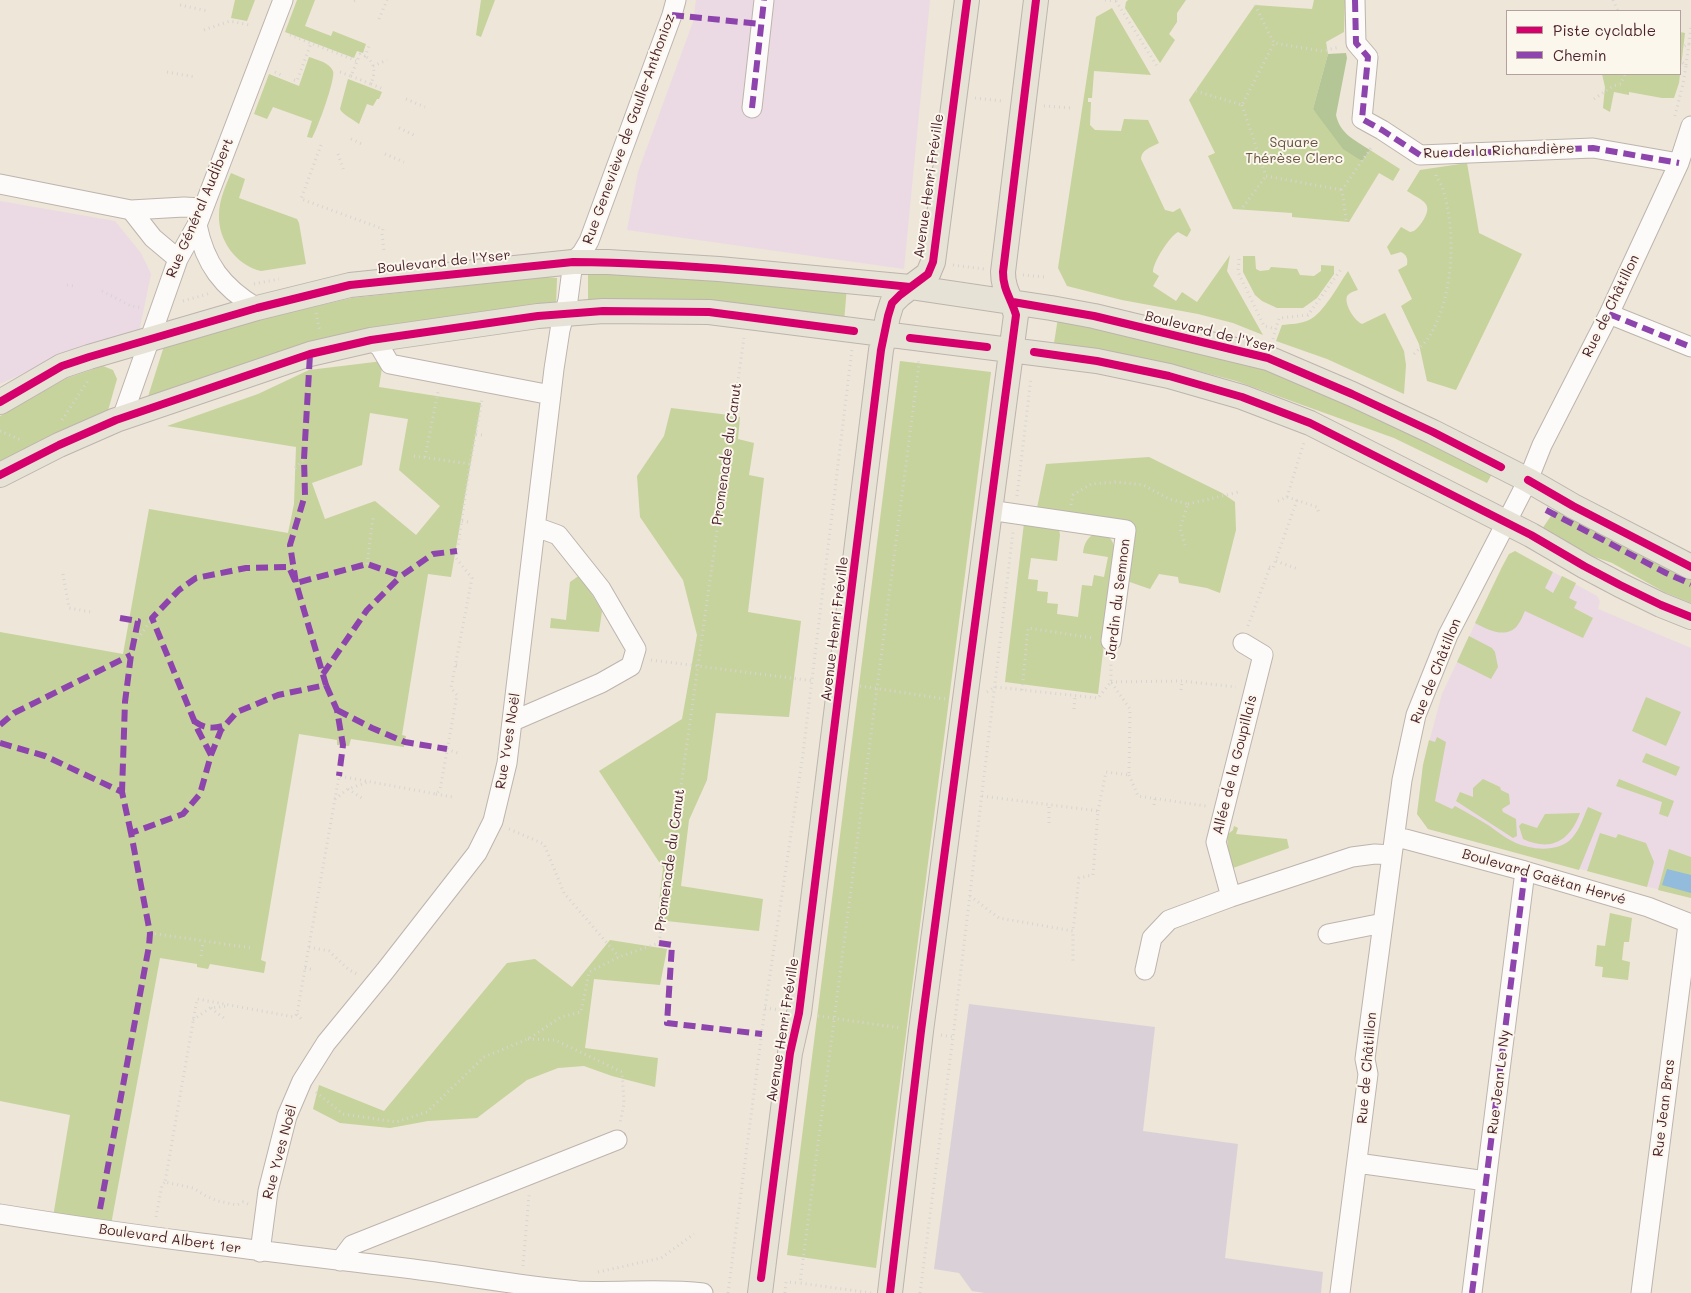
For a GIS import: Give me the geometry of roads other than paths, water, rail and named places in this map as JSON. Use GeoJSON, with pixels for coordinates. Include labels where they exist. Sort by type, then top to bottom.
{"type":"FeatureCollection","features":[{"type":"Feature","properties":{"kind":"main road","name":"Avenue Henri Fréville"},"geometry":{"type":"LineString","coordinates":[[760,1293],[790,1053],[799,1013],[884,334],[892,303],[928,274],[933,262],[967,0]]}},
{"type":"Feature","properties":{"kind":"main road"},"geometry":{"type":"LineString","coordinates":[[890,1293],[921,1031],[989,510],[1023,351],[1013,302],[1003,284],[1003,272],[1036,0]]}},
{"type":"Feature","properties":{"kind":"main road","name":"Boulevard de l'Yser"},"geometry":{"type":"LineString","coordinates":[[0,402],[62,366],[257,308],[350,285],[573,262],[608,262],[718,269],[910,287],[1094,316],[1268,358],[1352,394],[1528,480],[1562,500],[1691,567]]}},
{"type":"Feature","properties":{"kind":"main road"},"geometry":{"type":"LineString","coordinates":[[0,475],[85,432],[310,354],[371,340],[565,313],[603,311],[709,312],[1097,361],[1169,376],[1242,397],[1310,423],[1531,535],[1620,585],[1691,617]]}},
{"type":"Feature","properties":{"kind":"street","name":"Rue Général Audibert"},"geometry":{"type":"LineString","coordinates":[[122,418],[178,259],[200,216],[283,0]]}},
{"type":"Feature","properties":{"kind":"street","name":"Rue Geneviève de Gaulle-Anthonioz"},"geometry":{"type":"LineString","coordinates":[[573,262],[589,241],[676,0]]}},
{"type":"Feature","properties":{"kind":"street"},"geometry":{"type":"LineString","coordinates":[[752,108],[764,0]]}},
{"type":"Feature","properties":{"kind":"street","name":"Rue de la Richardière"},"geometry":{"type":"LineString","coordinates":[[1355,0],[1356,43],[1368,57],[1362,119],[1420,156],[1593,148],[1679,163]]}},
{"type":"Feature","properties":{"kind":"street","name":"Rue de Châtillon"},"geometry":{"type":"LineString","coordinates":[[1340,1293],[1368,1074],[1365,1059],[1402,780],[1410,738],[1419,706],[1448,635],[1506,524],[1528,480],[1542,445],[1609,314],[1679,163],[1690,132]]}},
{"type":"Feature","properties":{"kind":"street"},"geometry":{"type":"LineString","coordinates":[[0,184],[131,210],[184,207],[200,216],[200,241],[206,257],[217,275],[243,299],[257,308]]}},
{"type":"Feature","properties":{"kind":"street"},"geometry":{"type":"LineString","coordinates":[[131,210],[153,238],[178,259]]}},
{"type":"Feature","properties":{"kind":"street"},"geometry":{"type":"LineString","coordinates":[[565,313],[573,262]]}},
{"type":"Feature","properties":{"kind":"street","name":"Rue Yves Noël"},"geometry":{"type":"LineString","coordinates":[[260,1252],[268,1192],[287,1116],[302,1081],[326,1043],[380,978],[477,853],[493,821],[508,763],[551,394],[560,330],[565,313]]}},
{"type":"Feature","properties":{"kind":"street"},"geometry":{"type":"LineString","coordinates":[[1609,314],[1691,347]]}},
{"type":"Feature","properties":{"kind":"street"},"geometry":{"type":"LineString","coordinates":[[371,340],[380,347],[390,364],[551,394]]}},
{"type":"Feature","properties":{"kind":"street","name":"Jardin du Semnon"},"geometry":{"type":"LineString","coordinates":[[989,510],[1126,530],[1111,641]]}},
{"type":"Feature","properties":{"kind":"street"},"geometry":{"type":"LineString","coordinates":[[513,722],[601,683],[631,666],[636,649],[601,589],[558,535],[536,526]]}},
{"type":"Feature","properties":{"kind":"street","name":"Allée de la Goupillais"},"geometry":{"type":"LineString","coordinates":[[1231,897],[1216,842],[1262,655],[1243,643]]}},
{"type":"Feature","properties":{"kind":"street","name":"Boulevard Gaëtan Hervé"},"geometry":{"type":"LineString","coordinates":[[1393,847],[1405,839],[1525,871],[1648,907],[1689,924]]}},
{"type":"Feature","properties":{"kind":"street"},"geometry":{"type":"LineString","coordinates":[[1145,970],[1152,938],[1169,920],[1231,897],[1352,857],[1375,854],[1393,847]]}},
{"type":"Feature","properties":{"kind":"street","name":"Rue Jean Le Ny"},"geometry":{"type":"LineString","coordinates":[[1472,1293],[1525,871]]}},
{"type":"Feature","properties":{"kind":"street"},"geometry":{"type":"LineString","coordinates":[[1328,934],[1383,923]]}},
{"type":"Feature","properties":{"kind":"street","name":"Rue Jean Bras"},"geometry":{"type":"LineString","coordinates":[[1641,1293],[1689,924]]}},
{"type":"Feature","properties":{"kind":"street"},"geometry":{"type":"LineString","coordinates":[[340,1261],[352,1246],[619,1132]]}},
{"type":"Feature","properties":{"kind":"street"},"geometry":{"type":"LineString","coordinates":[[1357,1162],[1486,1180]]}},
{"type":"Feature","properties":{"kind":"street","name":"Boulevard Albert 1er"},"geometry":{"type":"LineString","coordinates":[[0,1214],[260,1252],[582,1292],[690,1291],[703,1293]]}},
{"type":"Feature","properties":{"kind":"water"},"geometry":{"type":"Polygon","coordinates":[[[1667,869],[1691,875],[1691,893],[1662,885],[1667,869]]]}},
{"type":"Feature","properties":{"kind":"park label","name":"Square Thérèse Clerc"},"geometry":{"type":"Point","coordinates":[1294,152]}}]}
